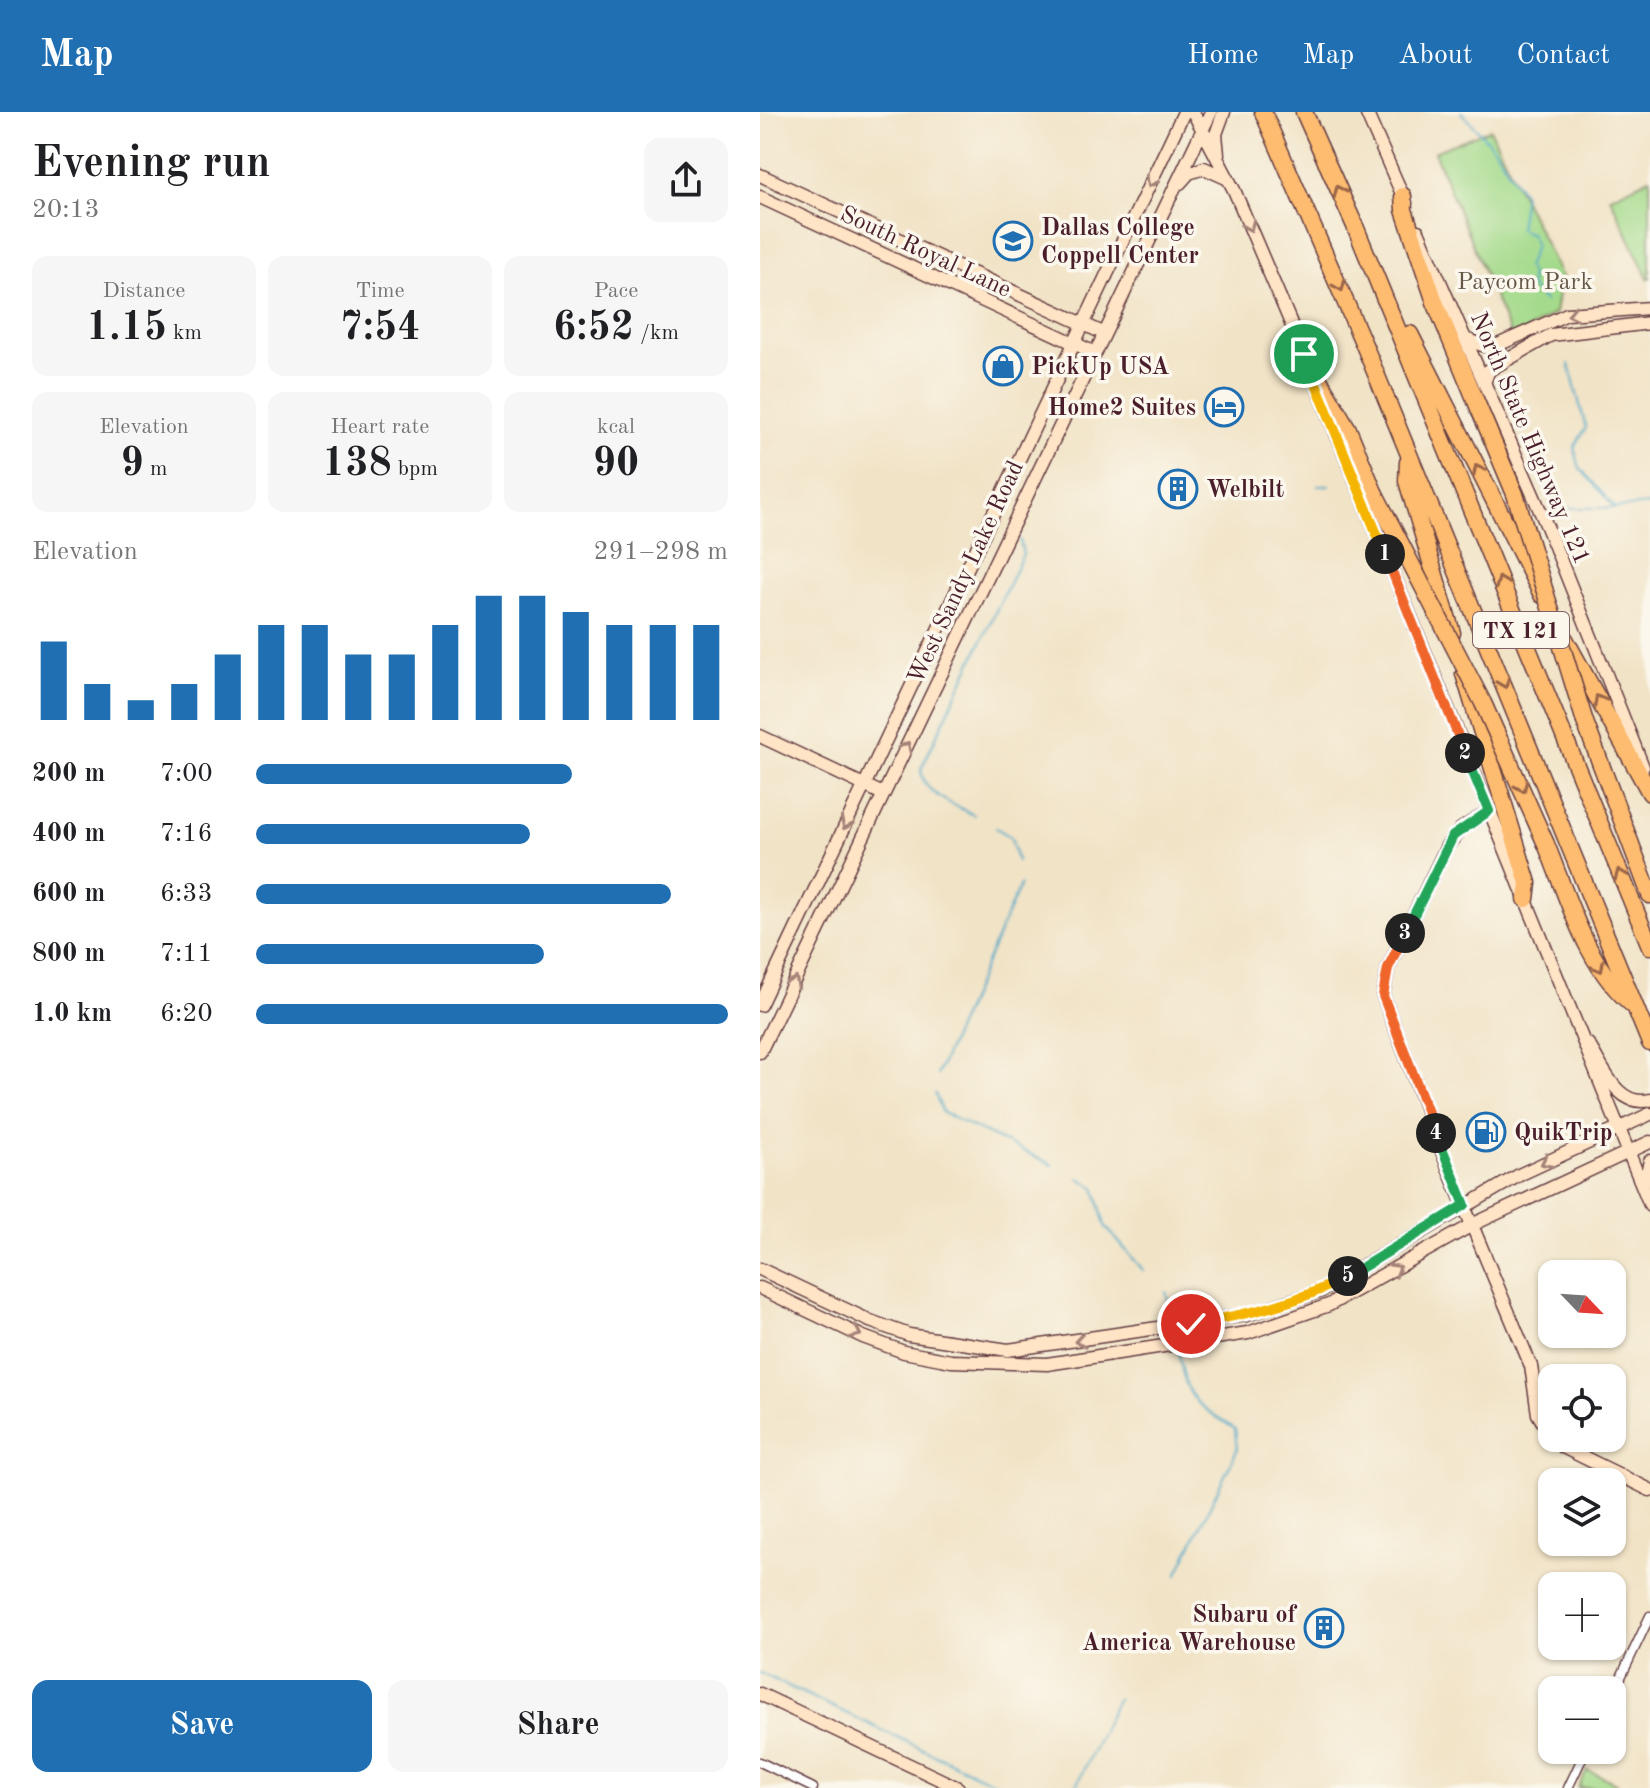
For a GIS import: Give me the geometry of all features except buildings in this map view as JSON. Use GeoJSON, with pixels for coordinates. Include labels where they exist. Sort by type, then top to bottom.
{"type":"FeatureCollection","features":[{"type":"Feature","properties":{"kind":"highway","name":"TX 121"},"geometry":{"type":"LineString","coordinates":[[1263,112],[1332,267],[1650,1043]]}},
{"type":"Feature","properties":{"kind":"highway","name":"TX 121"},"geometry":{"type":"LineString","coordinates":[[1304,112],[1391,314],[1650,946]]}},
{"type":"Feature","properties":{"kind":"highway"},"geometry":{"type":"LineString","coordinates":[[1403,196],[1404,210],[1435,302],[1515,494],[1585,722],[1650,895]]}},
{"type":"Feature","properties":{"kind":"highway"},"geometry":{"type":"LineString","coordinates":[[1391,314],[1404,324],[1522,558],[1650,793]]}},
{"type":"Feature","properties":{"kind":"highway"},"geometry":{"type":"LineString","coordinates":[[1304,354],[1348,429],[1374,492],[1483,703],[1598,967],[1612,988],[1636,1007]]}},
{"type":"Feature","properties":{"kind":"highway"},"geometry":{"type":"LineString","coordinates":[[1408,457],[1407,481],[1505,817],[1528,883],[1526,899]]}},
{"type":"Feature","properties":{"kind":"main road","name":"West Sandy Lake Road"},"geometry":{"type":"LineString","coordinates":[[760,1005],[1184,112]]}},
{"type":"Feature","properties":{"kind":"main road"},"geometry":{"type":"LineString","coordinates":[[1193,112],[1228,179],[1304,354],[1526,899],[1615,1127],[1650,1205]]}},
{"type":"Feature","properties":{"kind":"main road","name":"West Sandy Lake Road"},"geometry":{"type":"LineString","coordinates":[[761,1046],[1211,112]]}},
{"type":"Feature","properties":{"kind":"main road"},"geometry":{"type":"LineString","coordinates":[[1218,162],[1216,134],[1224,112]]}},
{"type":"Feature","properties":{"kind":"main road","name":"North State Highway 121"},"geometry":{"type":"LineString","coordinates":[[1366,112],[1548,529],[1650,785]]}},
{"type":"Feature","properties":{"kind":"main road"},"geometry":{"type":"LineString","coordinates":[[1172,192],[1197,169],[1204,168],[1228,179]]}},
{"type":"Feature","properties":{"kind":"main road","name":"South Royal Lane"},"geometry":{"type":"LineString","coordinates":[[760,175],[1103,333]]}},
{"type":"Feature","properties":{"kind":"main road","name":"South Royal Lane"},"geometry":{"type":"LineString","coordinates":[[760,197],[1093,352]]}},
{"type":"Feature","properties":{"kind":"main road"},"geometry":{"type":"LineString","coordinates":[[804,218],[813,199]]}},
{"type":"Feature","properties":{"kind":"main road"},"geometry":{"type":"LineString","coordinates":[[1465,339],[1491,348],[1567,314],[1650,308]]}},
{"type":"Feature","properties":{"kind":"main road"},"geometry":{"type":"LineString","coordinates":[[1484,383],[1489,370],[1551,335],[1650,323]]}},
{"type":"Feature","properties":{"kind":"main road"},"geometry":{"type":"LineString","coordinates":[[996,510],[1014,519]]}},
{"type":"Feature","properties":{"kind":"main road"},"geometry":{"type":"LineString","coordinates":[[760,736],[883,794]]}},
{"type":"Feature","properties":{"kind":"main road"},"geometry":{"type":"LineString","coordinates":[[1489,811],[1461,829],[1447,846],[1384,984],[1386,1009],[1531,1366],[1538,1414]]}},
{"type":"Feature","properties":{"kind":"main road"},"geometry":{"type":"LineString","coordinates":[[1572,1018],[1622,1096],[1632,1102],[1650,1100]]}},
{"type":"Feature","properties":{"kind":"main road"},"geometry":{"type":"LineString","coordinates":[[1591,1140],[1602,1123],[1605,1101]]}},
{"type":"Feature","properties":{"kind":"main road"},"geometry":{"type":"LineString","coordinates":[[760,1269],[816,1297],[909,1335],[1008,1350],[1246,1315],[1321,1291],[1465,1205],[1615,1127],[1650,1114]]}},
{"type":"Feature","properties":{"kind":"main road"},"geometry":{"type":"LineString","coordinates":[[760,1288],[904,1352],[951,1361],[1047,1364],[1248,1333],[1329,1305],[1474,1224],[1599,1163],[1650,1142]]}},
{"type":"Feature","properties":{"kind":"main road"},"geometry":{"type":"LineString","coordinates":[[1643,1189],[1650,1161]]}},
{"type":"Feature","properties":{"kind":"main road"},"geometry":{"type":"LineString","coordinates":[[1599,1163],[1622,1164],[1635,1172]]}},
{"type":"Feature","properties":{"kind":"main road"},"geometry":{"type":"LineString","coordinates":[[810,1312],[816,1297]]}},
{"type":"Feature","properties":{"kind":"main road"},"geometry":{"type":"LineString","coordinates":[[1573,1452],[1650,1490]]}},
{"type":"Feature","properties":{"kind":"main road"},"geometry":{"type":"LineString","coordinates":[[760,1694],[958,1788]]}},
{"type":"Feature","properties":{"kind":"street"},"geometry":{"type":"LineString","coordinates":[[1622,1676],[1650,1616]]}},
{"type":"Feature","properties":{"kind":"street"},"geometry":{"type":"LineString","coordinates":[[760,1762],[813,1788]]}},
{"type":"Feature","properties":{"kind":"street"},"geometry":{"type":"LineString","coordinates":[[1568,1788],[1579,1764]]}},
{"type":"Feature","properties":{"kind":"green space","name":"Paycom Park"},"geometry":{"type":"Polygon","coordinates":[[[1490,129],[1561,277],[1555,313],[1512,339],[1434,152],[1490,129]]]}},
{"type":"Feature","properties":{"kind":"green space"},"geometry":{"type":"Polygon","coordinates":[[[1650,178],[1650,278],[1648,279],[1610,197],[1650,178]]]}},
{"type":"Feature","properties":{"kind":"green space"},"geometry":{"type":"Polygon","coordinates":[[[1587,1770],[1616,1783],[1618,1788],[1578,1788],[1587,1770]]]}},
{"type":"Feature","properties":{"kind":"waterway"},"geometry":{"type":"LineString","coordinates":[[1461,112],[1495,149],[1524,195],[1519,229],[1531,234],[1535,245],[1527,268],[1531,274],[1530,287],[1545,302]]}},
{"type":"Feature","properties":{"kind":"waterway"},"geometry":{"type":"LineString","coordinates":[[1569,364],[1586,428],[1574,448],[1580,468],[1615,508],[1650,505]]}},
{"type":"Feature","properties":{"kind":"waterway"},"geometry":{"type":"LineString","coordinates":[[1318,486],[1329,486]]}},
{"type":"Feature","properties":{"kind":"waterway"},"geometry":{"type":"LineString","coordinates":[[1560,508],[1615,508]]}},
{"type":"Feature","properties":{"kind":"waterway"},"geometry":{"type":"LineString","coordinates":[[974,815],[933,792],[921,769],[1023,554],[1020,540]]}},
{"type":"Feature","properties":{"kind":"waterway"},"geometry":{"type":"LineString","coordinates":[[996,828],[1011,837],[1017,861]]}},
{"type":"Feature","properties":{"kind":"waterway"},"geometry":{"type":"LineString","coordinates":[[937,1075],[1020,885]]}},
{"type":"Feature","properties":{"kind":"waterway"},"geometry":{"type":"LineString","coordinates":[[935,1094],[943,1113],[1053,1165]]}},
{"type":"Feature","properties":{"kind":"waterway"},"geometry":{"type":"LineString","coordinates":[[1079,1178],[1095,1187],[1105,1226],[1144,1271]]}},
{"type":"Feature","properties":{"kind":"waterway"},"geometry":{"type":"LineString","coordinates":[[1166,1292],[1174,1322]]}},
{"type":"Feature","properties":{"kind":"waterway"},"geometry":{"type":"LineString","coordinates":[[1177,1575],[1237,1450],[1235,1429],[1193,1398],[1178,1348]]}},
{"type":"Feature","properties":{"kind":"waterway"},"geometry":{"type":"LineString","coordinates":[[760,1673],[1006,1788]]}},
{"type":"Feature","properties":{"kind":"waterway"},"geometry":{"type":"LineString","coordinates":[[1075,1788],[1117,1699]]}},
{"type":"Feature","properties":{"kind":"place","name":"Dallas College Coppell Center"},"geometry":{"type":"Point","coordinates":[1013,241]}},
{"type":"Feature","properties":{"kind":"place","name":"PickUp USA"},"geometry":{"type":"Point","coordinates":[1003,366]}},
{"type":"Feature","properties":{"kind":"place","name":"Home2 Suites"},"geometry":{"type":"Point","coordinates":[1224,407]}},
{"type":"Feature","properties":{"kind":"place","name":"Welbilt"},"geometry":{"type":"Point","coordinates":[1178,489]}},
{"type":"Feature","properties":{"kind":"place","name":"QuikTrip"},"geometry":{"type":"Point","coordinates":[1486,1132]}},
{"type":"Feature","properties":{"kind":"place","name":"Subaru of America Warehouse"},"geometry":{"type":"Point","coordinates":[1324,1628]}},
{"type":"Feature","properties":{"kind":"route"},"geometry":{"type":"LineString","coordinates":[[1191,1324],[1246,1315],[1321,1291],[1465,1205],[1383,996],[1388,968],[1447,846],[1461,829],[1489,811],[1304,354]]}}]}
